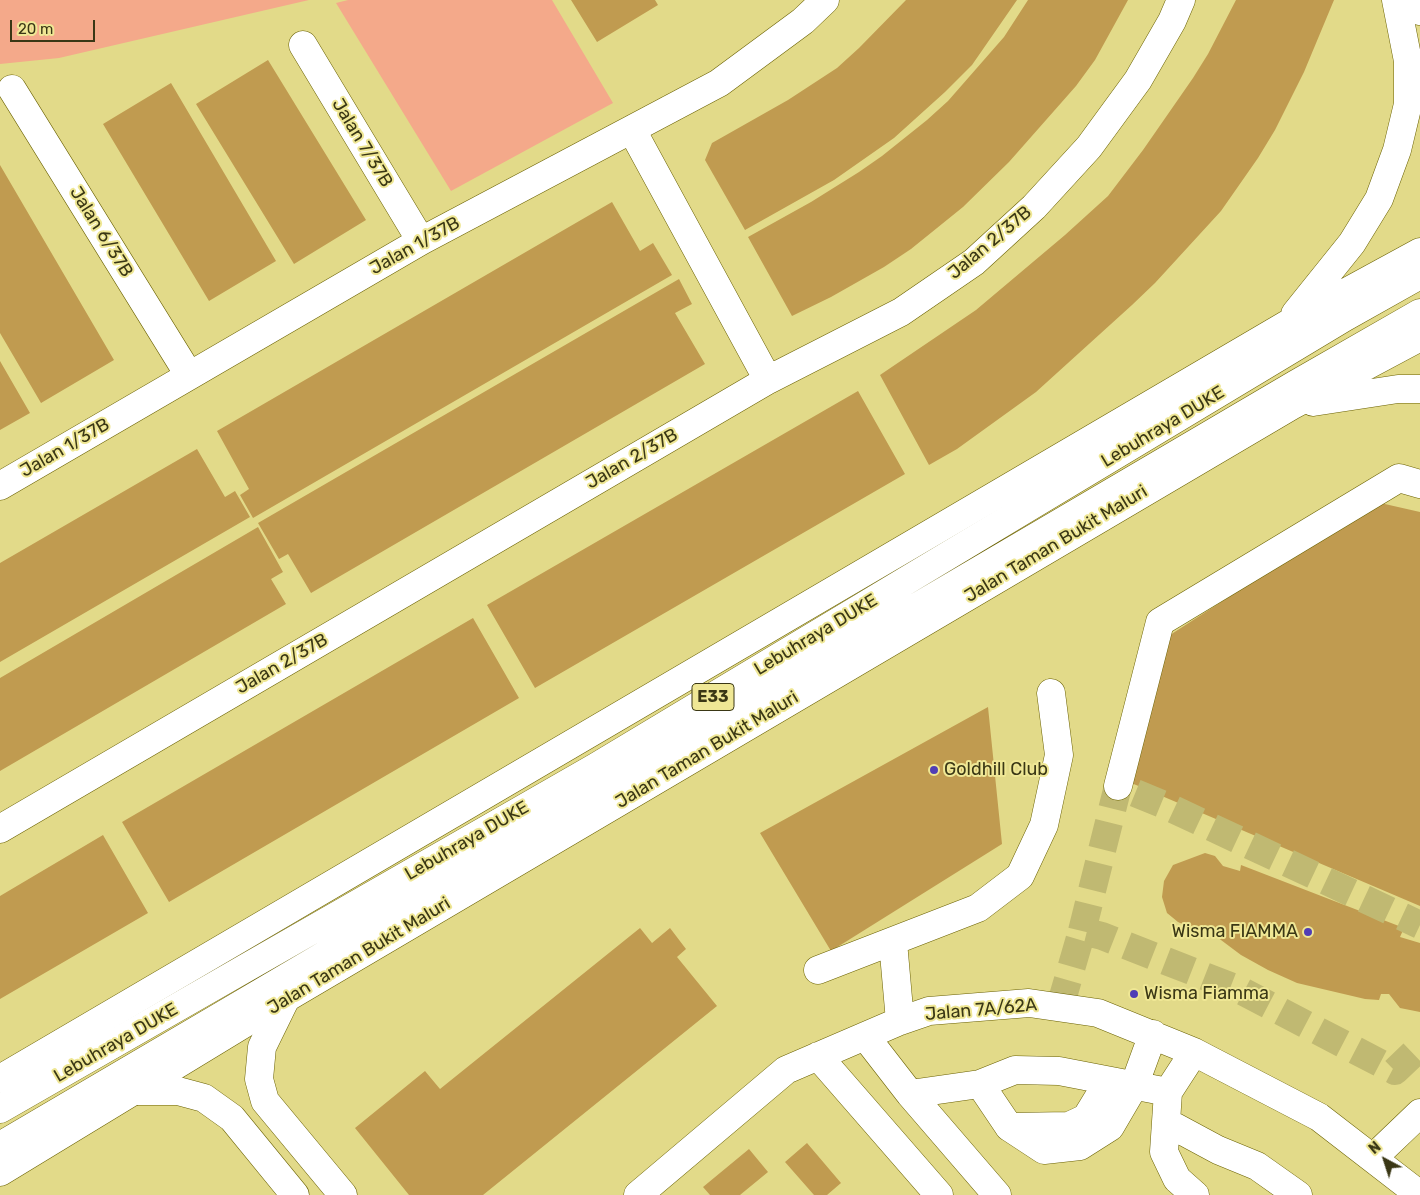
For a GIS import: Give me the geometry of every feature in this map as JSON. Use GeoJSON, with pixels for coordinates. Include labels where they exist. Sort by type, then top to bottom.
{"type":"FeatureCollection","features":[{"type":"Feature","properties":{"kind":"main road","name":"Jalan 1/37B"},"geometry":{"type":"LineString","coordinates":[[0,486],[421,241],[719,83],[803,20],[826,0]]}},
{"type":"Feature","properties":{"kind":"main road","name":"Jalan 2/37B"},"geometry":{"type":"LineString","coordinates":[[0,829],[768,380],[900,312],[974,262],[1034,207],[1089,146],[1138,80],[1172,21],[1181,0]]}},
{"type":"Feature","properties":{"kind":"main road"},"geometry":{"type":"LineString","coordinates":[[1286,325],[1352,243],[1379,199],[1397,150],[1408,104],[1408,61],[1396,0]]}},
{"type":"Feature","properties":{"kind":"main road"},"geometry":{"type":"LineString","coordinates":[[1413,0],[1420,11]]}},
{"type":"Feature","properties":{"kind":"main road","name":"Jalan 7/37B"},"geometry":{"type":"LineString","coordinates":[[303,45],[421,241]]}},
{"type":"Feature","properties":{"kind":"main road","name":"Jalan 6/37B"},"geometry":{"type":"LineString","coordinates":[[12,89],[189,375]]}},
{"type":"Feature","properties":{"kind":"main road"},"geometry":{"type":"LineString","coordinates":[[632,130],[768,380]]}},
{"type":"Feature","properties":{"kind":"main road"},"geometry":{"type":"LineString","coordinates":[[0,1079],[1286,325],[1420,252]]}},
{"type":"Feature","properties":{"kind":"main road","name":"Lebuhraya DUKE"},"geometry":{"type":"LineString","coordinates":[[0,1109],[596,767],[1345,317],[1420,275]]}},
{"type":"Feature","properties":{"kind":"main road","name":"Lebuhraya DUKE"},"geometry":{"type":"LineString","coordinates":[[0,1146],[1420,313]]}},
{"type":"Feature","properties":{"kind":"main road","name":"Jalan Taman Bukit Maluri"},"geometry":{"type":"LineString","coordinates":[[0,1172],[286,998],[1291,406],[1420,337]]}},
{"type":"Feature","properties":{"kind":"main road"},"geometry":{"type":"LineString","coordinates":[[1291,406],[1398,389],[1420,389]]}},
{"type":"Feature","properties":{"kind":"main road"},"geometry":{"type":"LineString","coordinates":[[1118,786],[1160,622],[1398,478],[1420,484]]}},
{"type":"Feature","properties":{"kind":"main road"},"geometry":{"type":"LineString","coordinates":[[818,970],[978,908],[1020,876],[1044,825],[1059,755],[1051,693]]}},
{"type":"Feature","properties":{"kind":"main road"},"geometry":{"type":"LineString","coordinates":[[893,942],[900,1021]]}},
{"type":"Feature","properties":{"kind":"main road"},"geometry":{"type":"LineString","coordinates":[[286,998],[262,1047],[258,1079],[265,1101],[343,1195]]}},
{"type":"Feature","properties":{"kind":"main road","name":"Jalan 7A/62A"},"geometry":{"type":"LineString","coordinates":[[638,1195],[786,1070],[900,1021],[929,1011],[1029,1003],[1098,1013],[1194,1052],[1319,1117],[1420,1195]]}},
{"type":"Feature","properties":{"kind":"main road"},"geometry":{"type":"LineString","coordinates":[[980,1084],[1009,1128],[1044,1150],[1080,1146],[1110,1127],[1134,1086],[1153,1034]]}},
{"type":"Feature","properties":{"kind":"main road"},"geometry":{"type":"LineString","coordinates":[[865,1036],[919,1104],[997,1195]]}},
{"type":"Feature","properties":{"kind":"main road"},"geometry":{"type":"LineString","coordinates":[[1194,1052],[1168,1092],[1164,1152],[1177,1179],[1195,1195]]}},
{"type":"Feature","properties":{"kind":"main road"},"geometry":{"type":"LineString","coordinates":[[818,1056],[939,1195]]}},
{"type":"Feature","properties":{"kind":"main road"},"geometry":{"type":"LineString","coordinates":[[919,1104],[980,1084],[1015,1070],[1059,1071],[1108,1082],[1168,1092]]}},
{"type":"Feature","properties":{"kind":"main road"},"geometry":{"type":"LineString","coordinates":[[1009,1128],[1069,1126],[1086,1118],[1108,1082]]}},
{"type":"Feature","properties":{"kind":"main road"},"geometry":{"type":"LineString","coordinates":[[134,1091],[178,1091],[204,1098],[232,1118],[295,1195]]}},
{"type":"Feature","properties":{"kind":"main road"},"geometry":{"type":"LineString","coordinates":[[1373,1158],[1420,1113]]}},
{"type":"Feature","properties":{"kind":"main road"},"geometry":{"type":"LineString","coordinates":[[1166,1122],[1218,1150],[1256,1166],[1298,1195]]}},
{"type":"Feature","properties":{"kind":"shaded area"},"geometry":{"type":"Polygon","coordinates":[[[0,0],[309,0],[59,58],[0,64],[0,0]]]}},
{"type":"Feature","properties":{"kind":"shaded area"},"geometry":{"type":"Polygon","coordinates":[[[348,0],[552,0],[613,103],[451,191],[336,3],[348,0]]]}},
{"type":"Feature","properties":{"kind":"building"},"geometry":{"type":"Polygon","coordinates":[[[571,0],[655,0],[658,5],[597,42],[571,0]]]}},
{"type":"Feature","properties":{"kind":"building"},"geometry":{"type":"Polygon","coordinates":[[[906,0],[1017,0],[972,65],[894,138],[834,180],[745,230],[705,160],[712,143],[788,100],[837,68],[906,0]]]}},
{"type":"Feature","properties":{"kind":"building"},"geometry":{"type":"Polygon","coordinates":[[[1028,0],[1128,0],[1095,60],[1076,86],[1009,162],[963,207],[911,249],[884,267],[831,297],[792,316],[748,237],[811,202],[859,172],[927,120],[948,101],[1004,37],[1028,0]]]}},
{"type":"Feature","properties":{"kind":"building"},"geometry":{"type":"Polygon","coordinates":[[[1236,0],[1334,0],[1304,72],[1275,130],[1258,158],[1221,211],[1155,283],[1132,305],[1036,392],[957,449],[929,465],[880,375],[976,310],[1108,196],[1143,150],[1193,78],[1208,54],[1236,0]]]}},
{"type":"Feature","properties":{"kind":"building"},"geometry":{"type":"Polygon","coordinates":[[[268,60],[366,220],[294,264],[196,104],[268,60]]]}},
{"type":"Feature","properties":{"kind":"building"},"geometry":{"type":"Polygon","coordinates":[[[171,83],[276,261],[209,301],[103,124],[171,83]]]}},
{"type":"Feature","properties":{"kind":"building"},"geometry":{"type":"Polygon","coordinates":[[[0,165],[114,360],[41,403],[0,333],[0,165]]]}},
{"type":"Feature","properties":{"kind":"building"},"geometry":{"type":"Polygon","coordinates":[[[612,202],[640,251],[653,243],[672,275],[253,518],[240,495],[249,489],[217,431],[612,202]]]}},
{"type":"Feature","properties":{"kind":"building"},"geometry":{"type":"Polygon","coordinates":[[[679,279],[692,304],[675,313],[705,364],[311,593],[288,554],[279,559],[258,523],[679,279]]]}},
{"type":"Feature","properties":{"kind":"building"},"geometry":{"type":"Polygon","coordinates":[[[0,361],[30,413],[0,430],[0,361]]]}},
{"type":"Feature","properties":{"kind":"building"},"geometry":{"type":"Polygon","coordinates":[[[858,391],[905,474],[535,688],[487,605],[858,391]]]}},
{"type":"Feature","properties":{"kind":"building"},"geometry":{"type":"Polygon","coordinates":[[[197,449],[225,497],[235,491],[250,517],[0,662],[0,563],[197,449]]]}},
{"type":"Feature","properties":{"kind":"building"},"geometry":{"type":"Polygon","coordinates":[[[1376,502],[1420,512],[1420,906],[1122,779],[1153,646],[1376,502]]]}},
{"type":"Feature","properties":{"kind":"building"},"geometry":{"type":"Polygon","coordinates":[[[258,527],[283,572],[271,579],[286,604],[0,771],[0,678],[258,527]]]}},
{"type":"Feature","properties":{"kind":"building"},"geometry":{"type":"Polygon","coordinates":[[[473,618],[519,698],[169,902],[122,822],[473,618]]]}},
{"type":"Feature","properties":{"kind":"building","name":"Goldhill Club"},"geometry":{"type":"Polygon","coordinates":[[[988,707],[1002,844],[831,951],[760,833],[988,707]]]}},
{"type":"Feature","properties":{"kind":"building"},"geometry":{"type":"Polygon","coordinates":[[[103,835],[148,913],[0,999],[0,896],[103,835]]]}},
{"type":"Feature","properties":{"kind":"building","name":"Wisma FIAMMA"},"geometry":{"type":"Polygon","coordinates":[[[1205,853],[1215,856],[1223,866],[1240,871],[1241,865],[1404,928],[1400,937],[1420,943],[1420,1012],[1400,1008],[1389,994],[1381,994],[1379,1000],[1365,999],[1297,983],[1241,955],[1213,934],[1214,929],[1193,929],[1178,922],[1167,913],[1162,897],[1164,881],[1173,865],[1205,853]]]}},
{"type":"Feature","properties":{"kind":"building"},"geometry":{"type":"Polygon","coordinates":[[[640,928],[652,943],[670,928],[686,949],[677,957],[717,1006],[483,1195],[409,1195],[355,1128],[425,1071],[440,1089],[640,928]]]}},
{"type":"Feature","properties":{"kind":"building"},"geometry":{"type":"Polygon","coordinates":[[[807,1143],[841,1183],[827,1195],[814,1195],[785,1162],[807,1143]]]}},
{"type":"Feature","properties":{"kind":"building"},"geometry":{"type":"Polygon","coordinates":[[[749,1149],[768,1172],[740,1195],[710,1195],[703,1187],[749,1149]]]}},
{"type":"Feature","properties":{"kind":"tunnel"},"geometry":{"type":"LineString","coordinates":[[1082,931],[1118,786],[1162,804],[1420,925]]}},
{"type":"Feature","properties":{"kind":"tunnel"},"geometry":{"type":"LineString","coordinates":[[1060,1007],[1082,931],[1102,936],[1240,990],[1395,1071],[1420,1047]]}},
{"type":"Feature","properties":{"kind":"place","name":"Goldhill Club"},"geometry":{"type":"Point","coordinates":[934,770]}},
{"type":"Feature","properties":{"kind":"place","name":"Wisma FIAMMA"},"geometry":{"type":"Point","coordinates":[1308,932]}},
{"type":"Feature","properties":{"kind":"place","name":"Wisma Fiamma"},"geometry":{"type":"Point","coordinates":[1134,994]}}]}
